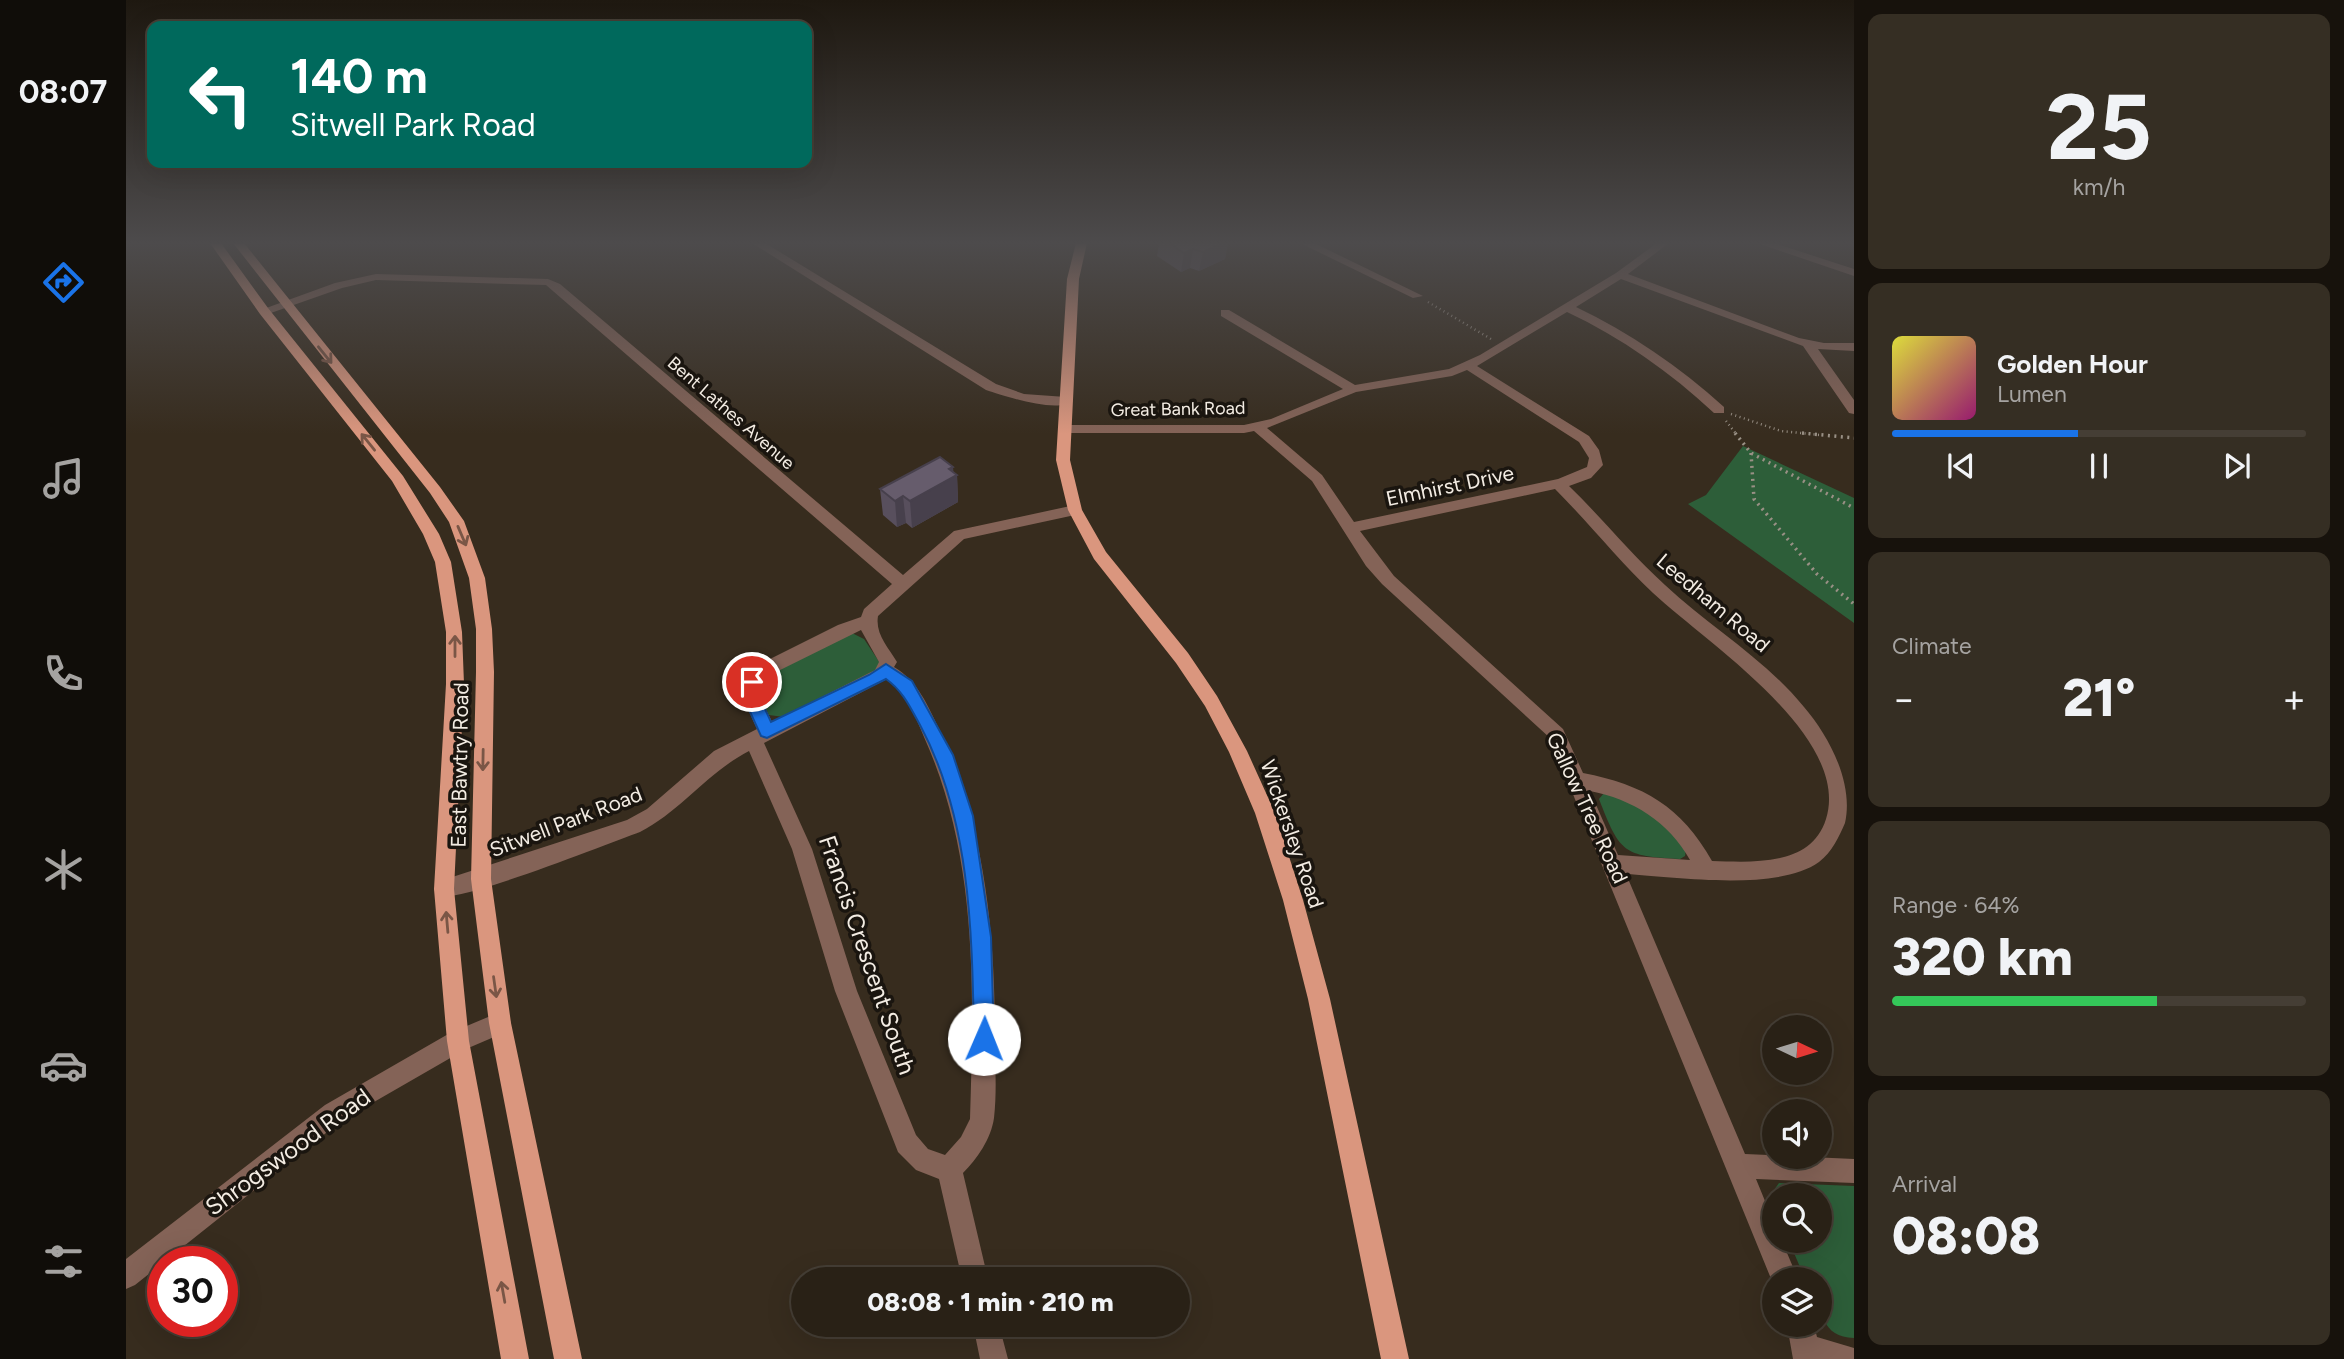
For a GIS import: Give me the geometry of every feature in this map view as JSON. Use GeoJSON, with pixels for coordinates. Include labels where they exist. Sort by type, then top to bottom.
{"type":"FeatureCollection","features":[{"type":"Feature","properties":{"kind":"main road","name":"East Bawtry Road"},"geometry":{"type":"LineString","coordinates":[[260,306],[398,479],[431,534],[443,562],[454,632],[455,684],[444,889],[458,1041],[515,1359]]}},
{"type":"Feature","properties":{"kind":"main road","name":"East Bawtry Road"},"geometry":{"type":"LineString","coordinates":[[286,306],[435,490],[456,521],[477,578],[484,629],[481,879],[500,1023],[569,1359]]}},
{"type":"Feature","properties":{"kind":"main road","name":"Wickersley Road"},"geometry":{"type":"LineString","coordinates":[[1071,306],[1063,460],[1075,510],[1100,555],[1182,658],[1211,701],[1238,751],[1265,813],[1293,900],[1319,999],[1395,1359]]}},
{"type":"Feature","properties":{"kind":"street","name":"Bent Lathes Avenue"},"geometry":{"type":"LineString","coordinates":[[264,312],[278,306]]}},
{"type":"Feature","properties":{"kind":"street","name":"Bent Lathes Avenue"},"geometry":{"type":"LineString","coordinates":[[577,306],[902,583]]}},
{"type":"Feature","properties":{"kind":"street"},"geometry":{"type":"LineString","coordinates":[[860,306],[991,387],[1022,398],[1066,401]]}},
{"type":"Feature","properties":{"kind":"street"},"geometry":{"type":"LineString","coordinates":[[1706,306],[1808,344],[1854,347]]}},
{"type":"Feature","properties":{"kind":"street"},"geometry":{"type":"LineString","coordinates":[[1566,307],[1595,321],[1667,367],[1701,392],[1719,410]]}},
{"type":"Feature","properties":{"kind":"street","name":"Great Bank Road"},"geometry":{"type":"LineString","coordinates":[[1066,429],[1228,430],[1258,427],[1353,388],[1437,376],[1469,366],[1566,307]]}},
{"type":"Feature","properties":{"kind":"street"},"geometry":{"type":"LineString","coordinates":[[1225,313],[1353,388]]}},
{"type":"Feature","properties":{"kind":"street"},"geometry":{"type":"LineString","coordinates":[[1808,344],[1854,411]]}},
{"type":"Feature","properties":{"kind":"street"},"geometry":{"type":"LineString","coordinates":[[1469,366],[1584,439],[1592,448],[1597,463],[1595,470],[1579,479],[1558,484]]}},
{"type":"Feature","properties":{"kind":"street","name":"Gallow Tree Road"},"geometry":{"type":"LineString","coordinates":[[1258,427],[1317,478],[1388,580],[1557,734],[1614,864],[1780,1267]]}},
{"type":"Feature","properties":{"kind":"street","name":"Elmhirst Drive"},"geometry":{"type":"LineString","coordinates":[[1350,528],[1558,484]]}},
{"type":"Feature","properties":{"kind":"street","name":"Leedham Road"},"geometry":{"type":"LineString","coordinates":[[1558,484],[1663,593],[1768,679],[1785,697],[1825,753],[1836,779],[1840,807],[1835,824],[1825,844],[1807,859],[1767,870],[1614,864]]}},
{"type":"Feature","properties":{"kind":"street"},"geometry":{"type":"LineString","coordinates":[[972,1267],[949,1168],[967,1154],[978,1136],[982,1119],[985,1012],[981,937],[964,816],[945,755],[907,685],[886,670],[888,662],[869,633],[867,621],[870,613],[902,583],[959,535],[1075,510]]}},
{"type":"Feature","properties":{"kind":"street"},"geometry":{"type":"LineString","coordinates":[[760,735],[749,692],[760,673],[844,629],[867,621]]}},
{"type":"Feature","properties":{"kind":"street","name":"Sitwell Park Road"},"geometry":{"type":"LineString","coordinates":[[444,889],[481,879],[634,825],[654,815],[721,756],[874,680],[886,670]]}},
{"type":"Feature","properties":{"kind":"street","name":"Francis Crescent South"},"geometry":{"type":"LineString","coordinates":[[760,735],[802,849],[846,991],[907,1143],[917,1158],[933,1167],[949,1168]]}},
{"type":"Feature","properties":{"kind":"street"},"geometry":{"type":"LineString","coordinates":[[1578,779],[1621,789],[1668,817],[1693,843],[1705,868]]}},
{"type":"Feature","properties":{"kind":"street","name":"Shrogswood Road"},"geometry":{"type":"LineString","coordinates":[[126,1276],[333,1113],[458,1041],[500,1023]]}},
{"type":"Feature","properties":{"kind":"street"},"geometry":{"type":"LineString","coordinates":[[1740,1166],[1854,1171]]}},
{"type":"Feature","properties":{"kind":"street"},"geometry":{"type":"LineString","coordinates":[[989,1337],[994,1359]]}},
{"type":"Feature","properties":{"kind":"street"},"geometry":{"type":"LineString","coordinates":[[1805,1344],[1847,1359]]}},
{"type":"Feature","properties":{"kind":"path"},"geometry":{"type":"LineString","coordinates":[[1435,306],[1502,346]]}},
{"type":"Feature","properties":{"kind":"path"},"geometry":{"type":"LineString","coordinates":[[1719,410],[1781,431],[1854,438]]}},
{"type":"Feature","properties":{"kind":"path"},"geometry":{"type":"LineString","coordinates":[[1719,410],[1751,453],[1854,508]]}},
{"type":"Feature","properties":{"kind":"path"},"geometry":{"type":"LineString","coordinates":[[1751,453],[1754,499],[1817,574],[1854,604]]}},
{"type":"Feature","properties":{"kind":"green space"},"geometry":{"type":"Polygon","coordinates":[[[1743,446],[1854,498],[1854,623],[1688,504],[1706,495],[1743,446]]]}},
{"type":"Feature","properties":{"kind":"green space"},"geometry":{"type":"Polygon","coordinates":[[[850,632],[864,639],[880,663],[877,670],[784,717],[769,715],[757,691],[763,678],[850,632]]]}},
{"type":"Feature","properties":{"kind":"green space"},"geometry":{"type":"Polygon","coordinates":[[[1604,793],[1629,800],[1651,813],[1686,850],[1685,856],[1680,859],[1646,856],[1626,848],[1612,831],[1599,799],[1604,793]]]}},
{"type":"Feature","properties":{"kind":"green space"},"geometry":{"type":"Polygon","coordinates":[[[1832,1185],[1854,1186],[1854,1338],[1832,1330],[1832,1267],[1800,1267],[1794,1253],[1832,1253],[1832,1185]]]}},
{"type":"Feature","properties":{"kind":"building"},"geometry":{"type":"Polygon","coordinates":[[[940,457],[953,467],[949,469],[957,475],[910,501],[903,496],[895,501],[880,489],[940,457]]]}},
{"type":"Feature","properties":{"kind":"route"},"geometry":{"type":"LineString","coordinates":[[752,682],[749,692],[767,731],[874,680],[886,670],[907,685],[945,755],[964,816],[981,937],[984,1039]]}}]}
